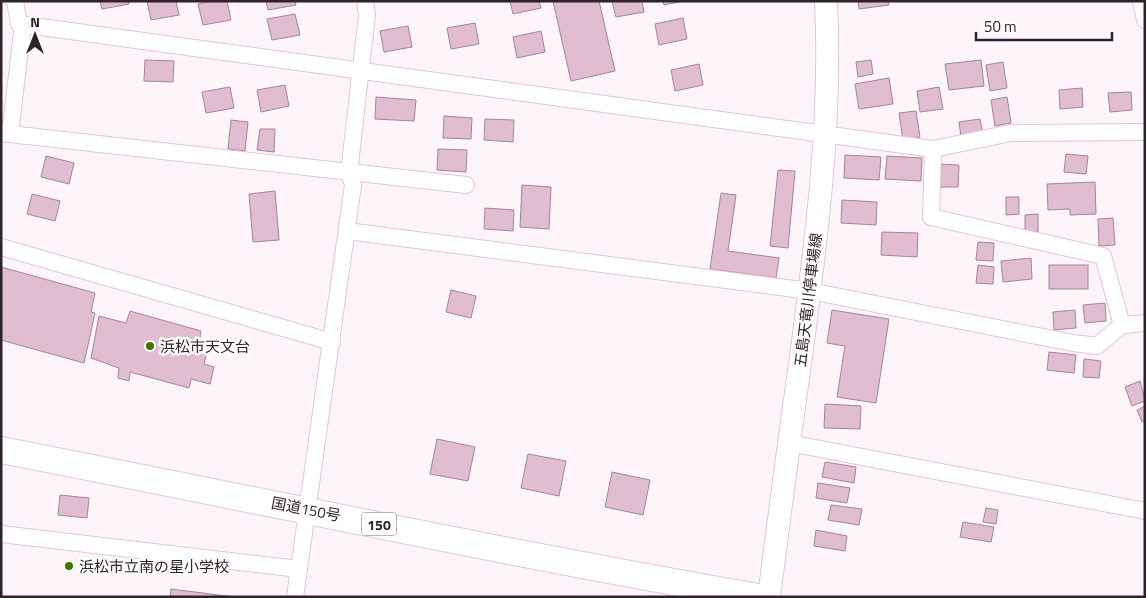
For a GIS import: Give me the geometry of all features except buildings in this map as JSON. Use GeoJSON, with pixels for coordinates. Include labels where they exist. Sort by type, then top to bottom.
{"type":"FeatureCollection","features":[{"type":"Feature","properties":{"kind":"highway","name":"国道150号"},"geometry":{"type":"LineString","coordinates":[[1,450],[309,509],[614,572],[758,597]]}},
{"type":"Feature","properties":{"kind":"main road","name":"五島天竜川停車場線"},"geometry":{"type":"LineString","coordinates":[[768,597],[810,291],[826,133],[828,58],[826,1]]}},
{"type":"Feature","properties":{"kind":"street"},"geometry":{"type":"LineString","coordinates":[[16,1],[19,24],[933,149],[1010,133],[1145,132]]}},
{"type":"Feature","properties":{"kind":"street"},"geometry":{"type":"LineString","coordinates":[[295,597],[348,231],[353,184],[349,173],[359,71],[367,15],[365,1]]}},
{"type":"Feature","properties":{"kind":"street"},"geometry":{"type":"LineString","coordinates":[[1141,1],[1145,20]]}},
{"type":"Feature","properties":{"kind":"street"},"geometry":{"type":"LineString","coordinates":[[23,24],[6,133],[466,186]]}},
{"type":"Feature","properties":{"kind":"street"},"geometry":{"type":"LineString","coordinates":[[933,149],[931,217],[1103,256],[1122,325]]}},
{"type":"Feature","properties":{"kind":"street"},"geometry":{"type":"LineString","coordinates":[[348,231],[810,291],[1073,344],[1098,346],[1122,325],[1145,323]]}},
{"type":"Feature","properties":{"kind":"street"},"geometry":{"type":"LineString","coordinates":[[1,247],[332,342]]}},
{"type":"Feature","properties":{"kind":"street"},"geometry":{"type":"LineString","coordinates":[[789,443],[1145,511]]}},
{"type":"Feature","properties":{"kind":"street"},"geometry":{"type":"LineString","coordinates":[[1,534],[299,569]]}},
{"type":"Feature","properties":{"kind":"place","name":"浜松市天文台"},"geometry":{"type":"Point","coordinates":[150,346]}},
{"type":"Feature","properties":{"kind":"place","name":"浜松市立南の星小学校"},"geometry":{"type":"Point","coordinates":[69,566]}}]}
